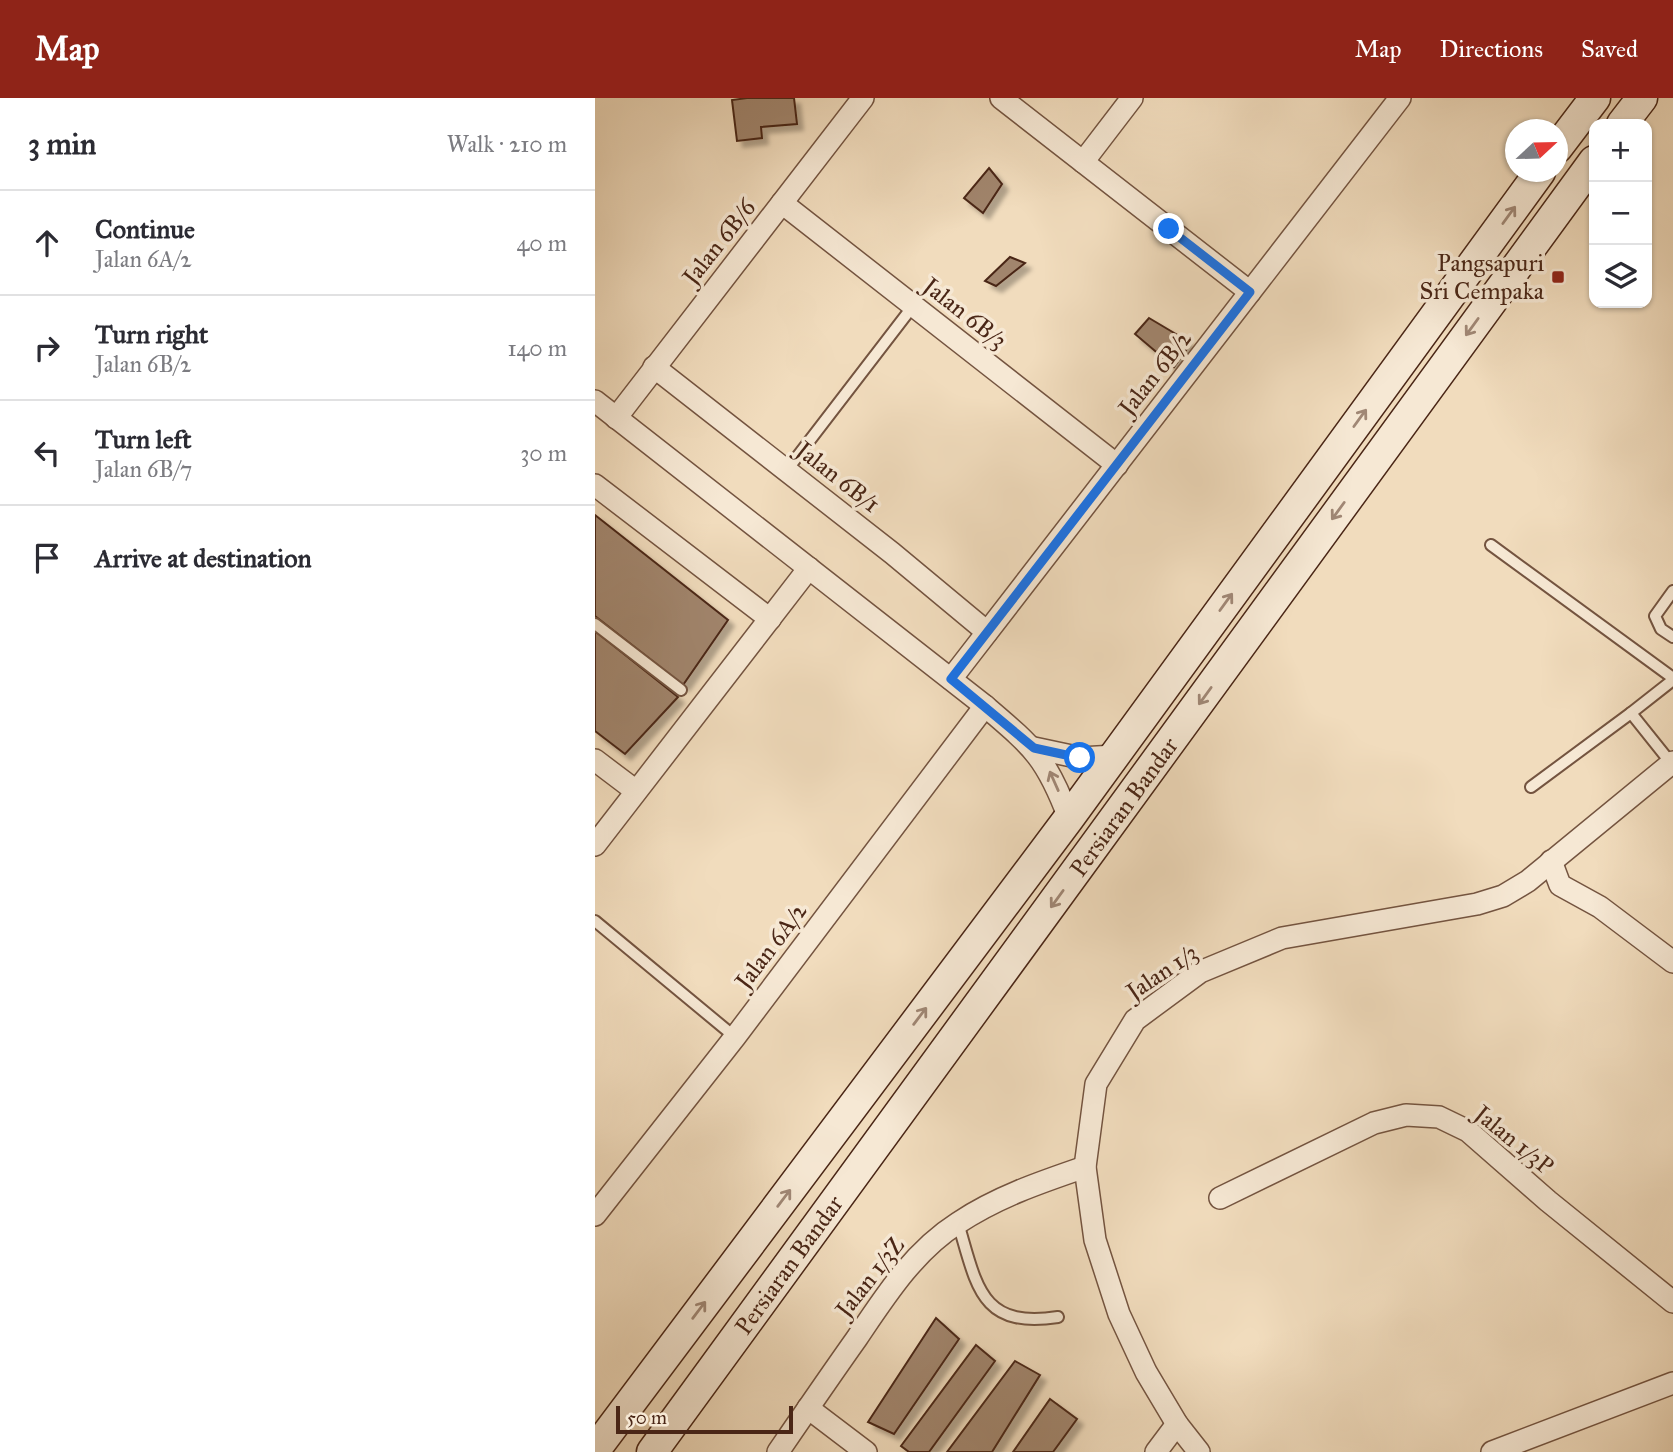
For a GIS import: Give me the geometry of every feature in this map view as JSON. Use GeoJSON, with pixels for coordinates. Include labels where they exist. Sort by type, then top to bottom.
{"type":"FeatureCollection","features":[{"type":"Feature","properties":{"kind":"main road"},"geometry":{"type":"LineString","coordinates":[[1568,134],[1595,98]]}},
{"type":"Feature","properties":{"kind":"main road"},"geometry":{"type":"LineString","coordinates":[[1626,119],[1642,98]]}},
{"type":"Feature","properties":{"kind":"main road","name":"Persiaran Bandar"},"geometry":{"type":"LineString","coordinates":[[652,1452],[1589,167]]}},
{"type":"Feature","properties":{"kind":"main road","name":"Persiaran Bandar"},"geometry":{"type":"LineString","coordinates":[[595,1450],[1069,818],[1534,182]]}},
{"type":"Feature","properties":{"kind":"street","name":"Jalan 6B/6"},"geometry":{"type":"LineString","coordinates":[[616,418],[863,98]]}},
{"type":"Feature","properties":{"kind":"street"},"geometry":{"type":"LineString","coordinates":[[1001,98],[1250,292]]}},
{"type":"Feature","properties":{"kind":"street"},"geometry":{"type":"LineString","coordinates":[[1083,162],[1132,98]]}},
{"type":"Feature","properties":{"kind":"street","name":"Jalan 6B/2"},"geometry":{"type":"LineString","coordinates":[[951,679],[1400,98]]}},
{"type":"Feature","properties":{"kind":"street","name":"Jalan 6B/3"},"geometry":{"type":"LineString","coordinates":[[782,203],[1117,465]]}},
{"type":"Feature","properties":{"kind":"street","name":"Jalan 6B/1"},"geometry":{"type":"LineString","coordinates":[[655,367],[987,632]]}},
{"type":"Feature","properties":{"kind":"street"},"geometry":{"type":"LineString","coordinates":[[595,401],[951,679],[1034,748],[1048,767],[1069,818]]}},
{"type":"Feature","properties":{"kind":"street"},"geometry":{"type":"LineString","coordinates":[[595,485],[770,619]]}},
{"type":"Feature","properties":{"kind":"street"},"geometry":{"type":"LineString","coordinates":[[595,845],[809,568]]}},
{"type":"Feature","properties":{"kind":"street","name":"Jalan 6A/2"},"geometry":{"type":"LineString","coordinates":[[595,1215],[735,1037],[985,706]]}},
{"type":"Feature","properties":{"kind":"street"},"geometry":{"type":"LineString","coordinates":[[1034,748],[1080,758],[1114,756]]}},
{"type":"Feature","properties":{"kind":"street"},"geometry":{"type":"LineString","coordinates":[[595,760],[636,792]]}},
{"type":"Feature","properties":{"kind":"street","name":"Jalan 1/3"},"geometry":{"type":"LineString","coordinates":[[1199,1452],[1177,1424],[1146,1372],[1119,1314],[1095,1240],[1085,1167],[1096,1084],[1135,1020],[1200,972],[1282,938],[1477,904],[1503,896],[1551,861],[1672,763]]}},
{"type":"Feature","properties":{"kind":"street"},"geometry":{"type":"LineString","coordinates":[[1551,861],[1560,885],[1600,907],[1673,962]]}},
{"type":"Feature","properties":{"kind":"street","name":"Jalan 1/3P"},"geometry":{"type":"LineString","coordinates":[[1220,1198],[1374,1123],[1406,1115],[1439,1117],[1468,1131],[1548,1201],[1673,1302]]}},
{"type":"Feature","properties":{"kind":"street","name":"Jalan 1/3Z"},"geometry":{"type":"LineString","coordinates":[[778,1452],[898,1278],[925,1248],[958,1223],[1028,1187],[1085,1167]]}},
{"type":"Feature","properties":{"kind":"street"},"geometry":{"type":"LineString","coordinates":[[1492,1452],[1673,1383]]}},
{"type":"Feature","properties":{"kind":"street"},"geometry":{"type":"LineString","coordinates":[[808,1408],[866,1452]]}},
{"type":"Feature","properties":{"kind":"street"},"geometry":{"type":"LineString","coordinates":[[1156,1452],[1177,1424]]}},
{"type":"Feature","properties":{"kind":"lane"},"geometry":{"type":"LineString","coordinates":[[787,470],[913,306]]}},
{"type":"Feature","properties":{"kind":"lane"},"geometry":{"type":"LineString","coordinates":[[1491,545],[1673,679],[1531,787]]}},
{"type":"Feature","properties":{"kind":"lane"},"geometry":{"type":"LineString","coordinates":[[1673,591],[1655,617],[1661,629],[1673,637]]}},
{"type":"Feature","properties":{"kind":"lane"},"geometry":{"type":"LineString","coordinates":[[595,624],[681,690]]}},
{"type":"Feature","properties":{"kind":"lane"},"geometry":{"type":"LineString","coordinates":[[1631,713],[1672,763]]}},
{"type":"Feature","properties":{"kind":"lane"},"geometry":{"type":"LineString","coordinates":[[595,921],[735,1037]]}},
{"type":"Feature","properties":{"kind":"lane"},"geometry":{"type":"LineString","coordinates":[[958,1223],[973,1271],[985,1298],[1005,1316],[1028,1321],[1058,1317]]}},
{"type":"Feature","properties":{"kind":"building"},"geometry":{"type":"Polygon","coordinates":[[[794,98],[797,124],[761,127],[762,138],[737,141],[732,100],[794,98]]]}},
{"type":"Feature","properties":{"kind":"building"},"geometry":{"type":"Polygon","coordinates":[[[989,168],[1002,184],[983,213],[964,198],[989,168]]]}},
{"type":"Feature","properties":{"kind":"building"},"geometry":{"type":"Polygon","coordinates":[[[1010,257],[1025,263],[996,286],[985,281],[1010,257]]]}},
{"type":"Feature","properties":{"kind":"building"},"geometry":{"type":"Polygon","coordinates":[[[1149,318],[1191,343],[1174,367],[1135,334],[1149,318]]]}},
{"type":"Feature","properties":{"kind":"building"},"geometry":{"type":"Polygon","coordinates":[[[595,515],[728,620],[683,685],[595,616],[595,515]]]}},
{"type":"Feature","properties":{"kind":"building"},"geometry":{"type":"Polygon","coordinates":[[[595,631],[678,697],[625,754],[595,731],[595,631]]]}},
{"type":"Feature","properties":{"kind":"building"},"geometry":{"type":"Polygon","coordinates":[[[936,1318],[959,1339],[894,1434],[868,1422],[936,1318]]]}},
{"type":"Feature","properties":{"kind":"building"},"geometry":{"type":"Polygon","coordinates":[[[976,1345],[995,1361],[929,1452],[909,1452],[901,1446],[976,1345]]]}},
{"type":"Feature","properties":{"kind":"building"},"geometry":{"type":"Polygon","coordinates":[[[1015,1361],[1040,1375],[992,1452],[947,1452],[1015,1361]]]}},
{"type":"Feature","properties":{"kind":"building"},"geometry":{"type":"Polygon","coordinates":[[[1050,1399],[1077,1419],[1053,1452],[1013,1452],[1050,1399]]]}},
{"type":"Feature","properties":{"kind":"place","name":"Pangsapuri Sri Cempaka"},"geometry":{"type":"Point","coordinates":[1558,277]}},
{"type":"Feature","properties":{"kind":"route"},"geometry":{"type":"LineString","coordinates":[[1080,758],[1034,748],[951,679],[1250,292],[1169,229]]}}]}
